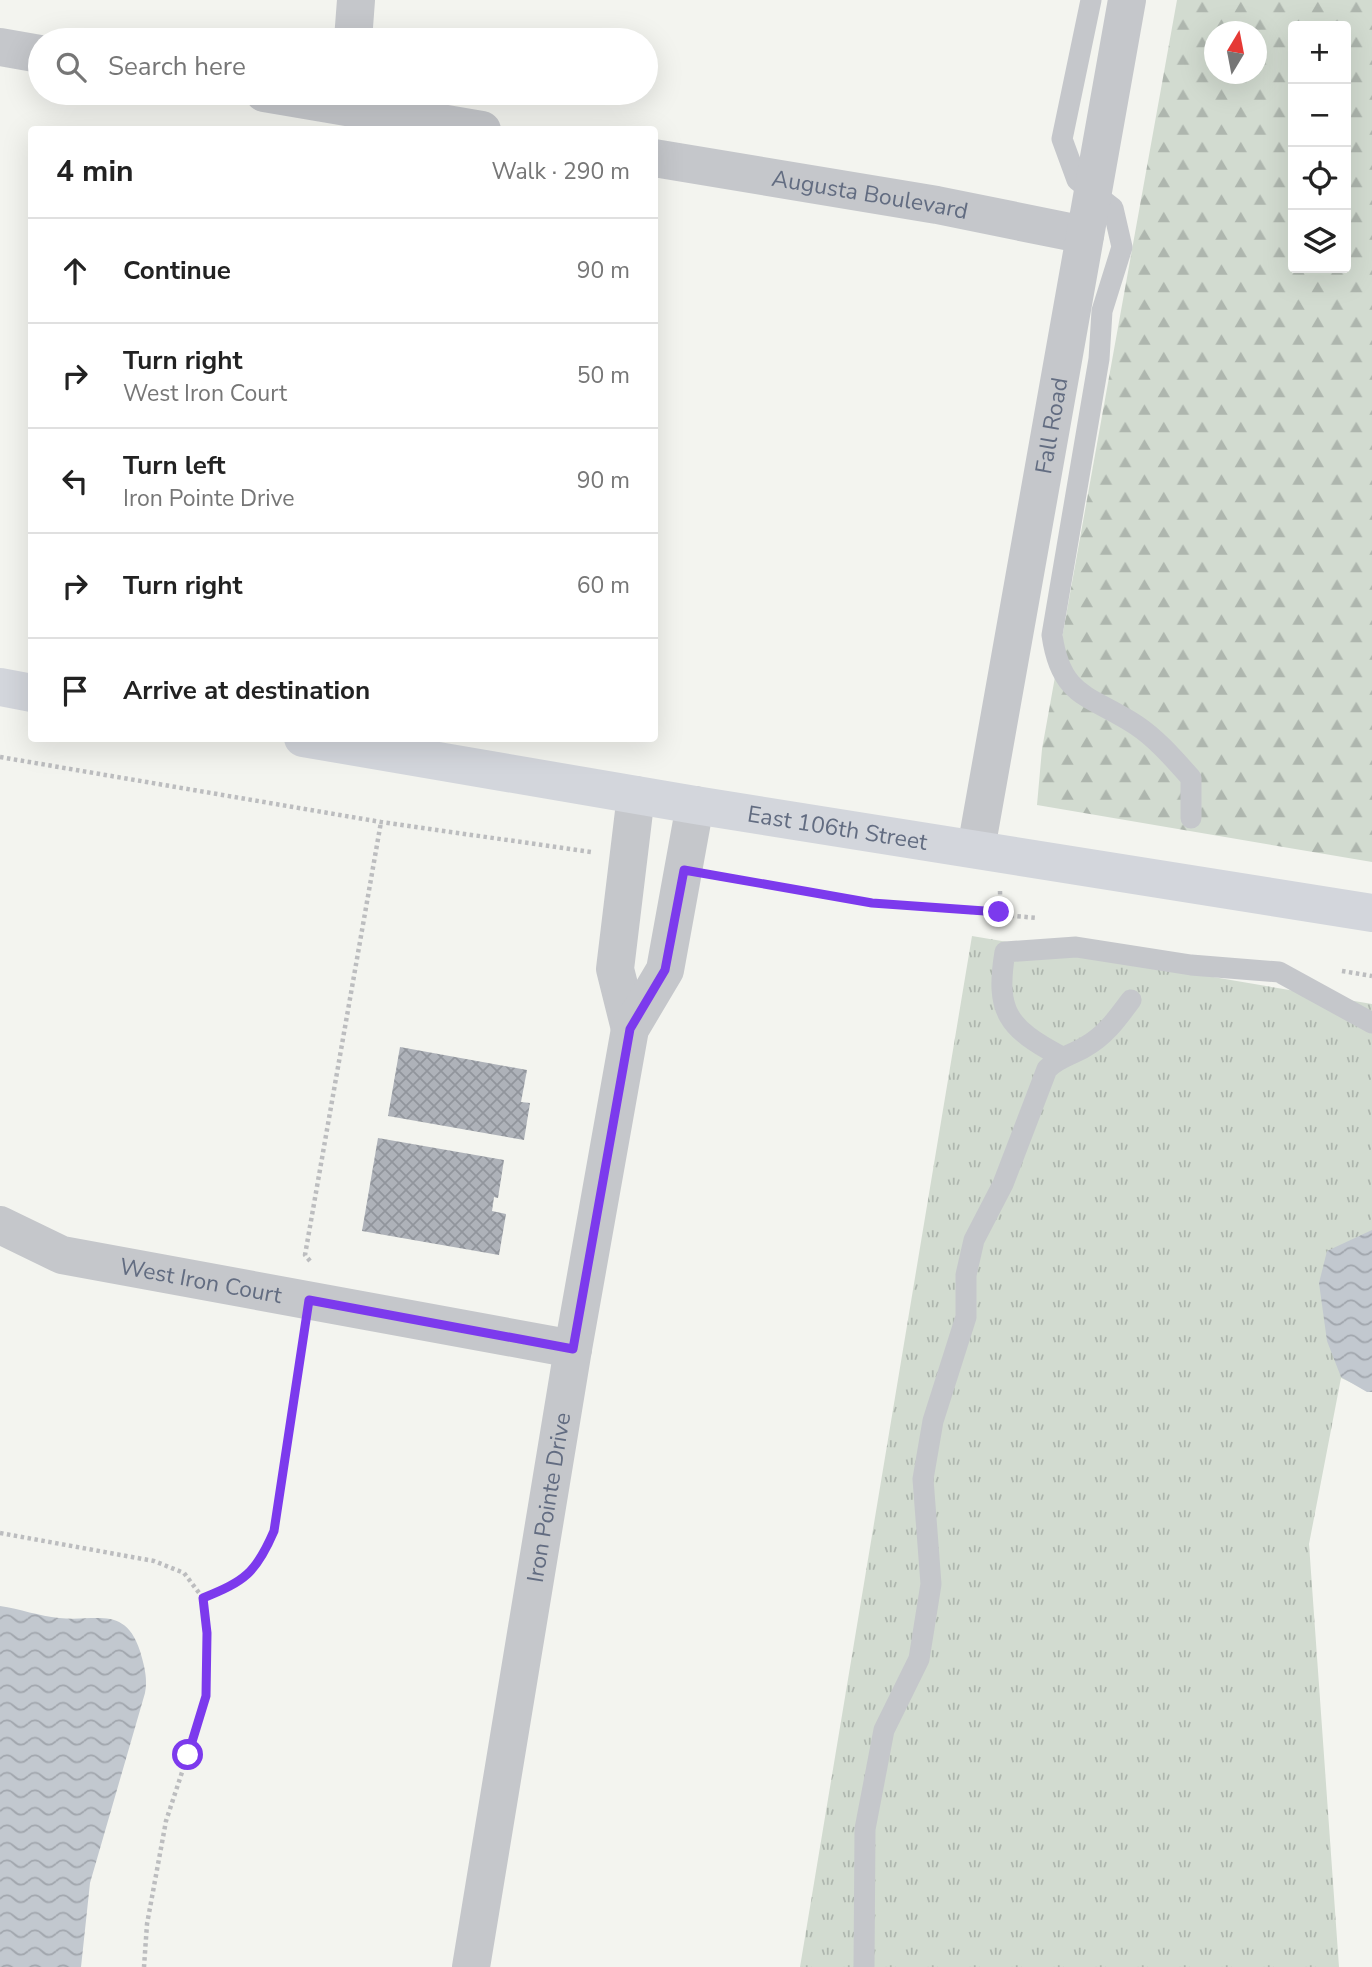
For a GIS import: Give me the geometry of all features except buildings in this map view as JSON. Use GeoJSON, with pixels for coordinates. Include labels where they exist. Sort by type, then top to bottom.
{"type":"FeatureCollection","features":[{"type":"Feature","properties":{"kind":"street"},"geometry":{"type":"LineString","coordinates":[[354,28],[356,0]]}},
{"type":"Feature","properties":{"kind":"street","name":"Fall Road"},"geometry":{"type":"LineString","coordinates":[[989,851],[1085,235],[1127,0]]}},
{"type":"Feature","properties":{"kind":"street"},"geometry":{"type":"LineString","coordinates":[[0,47],[28,52]]}},
{"type":"Feature","properties":{"kind":"street"},"geometry":{"type":"LineString","coordinates":[[370,105],[464,126]]}},
{"type":"Feature","properties":{"kind":"street","name":"Augusta Boulevard"},"geometry":{"type":"LineString","coordinates":[[658,159],[937,205],[1085,235]]}},
{"type":"Feature","properties":{"kind":"street"},"geometry":{"type":"LineString","coordinates":[[0,687],[28,692]]}},
{"type":"Feature","properties":{"kind":"street","name":"East 106th Street"},"geometry":{"type":"LineString","coordinates":[[327,742],[695,805],[1372,913]]}},
{"type":"Feature","properties":{"kind":"street","name":"Iron Pointe Drive"},"geometry":{"type":"LineString","coordinates":[[630,1029],[615,969],[636,794]]}},
{"type":"Feature","properties":{"kind":"street","name":"Iron Pointe Drive"},"geometry":{"type":"LineString","coordinates":[[471,1967],[573,1349],[630,1029],[665,970],[695,805]]}},
{"type":"Feature","properties":{"kind":"street","name":"West Iron Court"},"geometry":{"type":"LineString","coordinates":[[0,1225],[62,1255],[573,1349]]}},
{"type":"Feature","properties":{"kind":"lane"},"geometry":{"type":"LineString","coordinates":[[1091,0],[1062,139],[1077,180],[1113,208],[1122,247],[1102,311],[1098,359],[1052,635],[1056,664],[1075,689],[1137,726],[1166,750],[1191,778],[1191,818]]}},
{"type":"Feature","properties":{"kind":"lane"},"geometry":{"type":"LineString","coordinates":[[1060,1056],[1029,1039],[1005,1012],[1000,982],[1005,952],[1076,947],[1191,965],[1279,972],[1372,1023]]}},
{"type":"Feature","properties":{"kind":"lane"},"geometry":{"type":"LineString","coordinates":[[864,1967],[865,1829],[884,1730],[919,1660],[931,1584],[923,1479],[933,1421],[966,1317],[966,1275],[974,1240],[1003,1184],[1046,1069],[1060,1056],[1083,1049],[1108,1031],[1131,1000]]}},
{"type":"Feature","properties":{"kind":"path"},"geometry":{"type":"LineString","coordinates":[[0,757],[381,822],[628,859]]}},
{"type":"Feature","properties":{"kind":"path"},"geometry":{"type":"LineString","coordinates":[[203,1598],[235,1585],[261,1562],[274,1531],[314,1265],[305,1255],[381,822]]}},
{"type":"Feature","properties":{"kind":"path"},"geometry":{"type":"LineString","coordinates":[[989,851],[1005,952]]}},
{"type":"Feature","properties":{"kind":"path"},"geometry":{"type":"LineString","coordinates":[[684,870],[872,903],[999,912]]}},
{"type":"Feature","properties":{"kind":"path"},"geometry":{"type":"LineString","coordinates":[[0,1533],[154,1562],[184,1573],[203,1598],[207,1633],[206,1696],[166,1821],[147,1924],[144,1967]]}},
{"type":"Feature","properties":{"kind":"green space"},"geometry":{"type":"Polygon","coordinates":[[[1177,0],[1372,0],[1372,862],[1037,805],[1042,749],[1177,0]]]}},
{"type":"Feature","properties":{"kind":"green space"},"geometry":{"type":"Polygon","coordinates":[[[972,936],[1372,1004],[1372,1392],[1341,1378],[1309,1544],[1339,1967],[800,1967],[972,936]]]}},
{"type":"Feature","properties":{"kind":"water"},"geometry":{"type":"Polygon","coordinates":[[[1372,1230],[1372,1392],[1367,1392],[1341,1377],[1327,1341],[1319,1283],[1327,1251],[1372,1230]]]}},
{"type":"Feature","properties":{"kind":"water"},"geometry":{"type":"Polygon","coordinates":[[[0,1606],[52,1617],[118,1621],[134,1637],[144,1666],[145,1693],[90,1883],[81,1967],[0,1967],[0,1606]]]}},
{"type":"Feature","properties":{"kind":"route"},"geometry":{"type":"LineString","coordinates":[[188,1755],[206,1696],[208,1665],[203,1598],[235,1585],[261,1562],[274,1531],[309,1300],[573,1349],[630,1029],[665,970],[684,870],[751,884],[872,903],[939,910],[999,912]]}}]}
